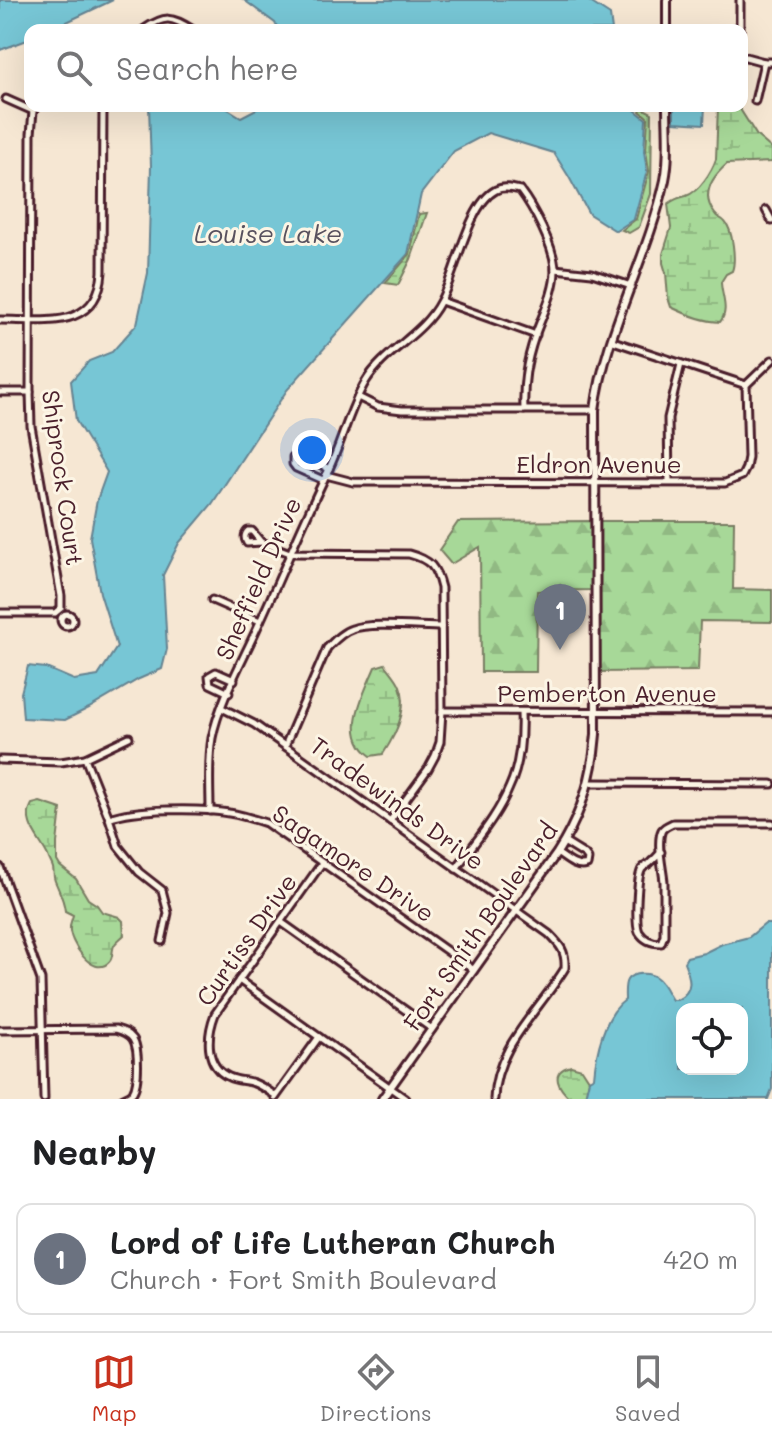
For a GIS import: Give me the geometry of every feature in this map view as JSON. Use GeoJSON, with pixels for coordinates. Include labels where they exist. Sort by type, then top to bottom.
{"type":"FeatureCollection","features":[{"type":"Feature","properties":{"kind":"street"},"geometry":{"type":"LineString","coordinates":[[667,0],[667,24]]}},
{"type":"Feature","properties":{"kind":"street"},"geometry":{"type":"LineString","coordinates":[[740,0],[740,24]]}},
{"type":"Feature","properties":{"kind":"street"},"geometry":{"type":"LineString","coordinates":[[152,24],[167,18],[184,24]]}},
{"type":"Feature","properties":{"kind":"street"},"geometry":{"type":"LineString","coordinates":[[748,58],[772,62]]}},
{"type":"Feature","properties":{"kind":"street"},"geometry":{"type":"LineString","coordinates":[[755,101],[764,62]]}},
{"type":"Feature","properties":{"kind":"street"},"geometry":{"type":"LineString","coordinates":[[6,99],[24,105]]}},
{"type":"Feature","properties":{"kind":"street","name":"Shiprock Court"},"geometry":{"type":"LineString","coordinates":[[0,613],[58,613],[61,608],[31,426],[31,134],[34,112]]}},
{"type":"Feature","properties":{"kind":"street"},"geometry":{"type":"LineString","coordinates":[[0,320],[64,319],[87,309],[96,300],[101,287],[103,112]]}},
{"type":"Feature","properties":{"kind":"street","name":"Fort Smith Boulevard"},"geometry":{"type":"LineString","coordinates":[[382,1099],[557,853],[578,817],[589,783],[595,751],[596,712],[595,410],[601,375],[651,229],[665,178],[667,112]]}},
{"type":"Feature","properties":{"kind":"street","name":"Sheffield Drive"},"geometry":{"type":"LineString","coordinates":[[210,811],[212,740],[222,708],[358,397],[375,369],[416,331],[441,301],[482,202],[497,189],[512,187],[520,190],[546,238],[555,269]]}},
{"type":"Feature","properties":{"kind":"street"},"geometry":{"type":"LineString","coordinates":[[766,210],[772,221]]}},
{"type":"Feature","properties":{"kind":"street"},"geometry":{"type":"LineString","coordinates":[[524,410],[526,367],[552,291],[555,269],[592,273],[631,286]]}},
{"type":"Feature","properties":{"kind":"street"},"geometry":{"type":"LineString","coordinates":[[441,301],[536,335]]}},
{"type":"Feature","properties":{"kind":"street"},"geometry":{"type":"LineString","coordinates":[[613,341],[746,385],[772,360]]}},
{"type":"Feature","properties":{"kind":"street"},"geometry":{"type":"LineString","coordinates":[[669,482],[668,418],[681,364]]}},
{"type":"Feature","properties":{"kind":"street","name":"Eldron Avenue"},"geometry":{"type":"LineString","coordinates":[[326,475],[304,456],[293,457],[296,468],[353,482],[725,483],[742,476],[746,468],[746,385]]}},
{"type":"Feature","properties":{"kind":"street"},"geometry":{"type":"LineString","coordinates":[[0,392],[30,392]]}},
{"type":"Feature","properties":{"kind":"street"},"geometry":{"type":"LineString","coordinates":[[358,397],[378,407],[402,410],[595,410]]}},
{"type":"Feature","properties":{"kind":"street"},"geometry":{"type":"LineString","coordinates":[[261,542],[290,553],[409,554],[421,557],[438,572],[441,588],[440,742],[435,756],[390,821]]}},
{"type":"Feature","properties":{"kind":"street"},"geometry":{"type":"LineString","coordinates":[[212,600],[260,621]]}},
{"type":"Feature","properties":{"kind":"street"},"geometry":{"type":"LineString","coordinates":[[285,746],[327,648],[338,638],[350,629],[363,627],[441,627]]}},
{"type":"Feature","properties":{"kind":"street"},"geometry":{"type":"LineString","coordinates":[[229,693],[210,684],[209,676],[216,672],[234,680]]}},
{"type":"Feature","properties":{"kind":"street","name":"Tradewinds Drive"},"geometry":{"type":"LineString","coordinates":[[222,708],[254,724],[549,934],[564,950],[565,968],[508,1049],[498,1073],[494,1099]]}},
{"type":"Feature","properties":{"kind":"street","name":"Pemberton Avenue"},"geometry":{"type":"LineString","coordinates":[[442,711],[772,712]]}},
{"type":"Feature","properties":{"kind":"street"},"geometry":{"type":"LineString","coordinates":[[456,869],[510,787],[520,751],[521,713]]}},
{"type":"Feature","properties":{"kind":"street"},"geometry":{"type":"LineString","coordinates":[[0,760],[61,762],[85,758],[129,737]]}},
{"type":"Feature","properties":{"kind":"street"},"geometry":{"type":"LineString","coordinates":[[85,758],[118,846],[139,872],[162,890],[168,913],[162,941]]}},
{"type":"Feature","properties":{"kind":"street"},"geometry":{"type":"LineString","coordinates":[[589,783],[772,784]]}},
{"type":"Feature","properties":{"kind":"street","name":"Sagamore Drive"},"geometry":{"type":"LineString","coordinates":[[109,818],[143,811],[210,811],[266,823],[474,970]]}},
{"type":"Feature","properties":{"kind":"street"},"geometry":{"type":"LineString","coordinates":[[661,852],[640,873],[637,925],[645,939],[657,944],[661,943],[664,935],[662,831],[673,823],[772,823]]}},
{"type":"Feature","properties":{"kind":"street"},"geometry":{"type":"LineString","coordinates":[[557,853],[577,865],[587,865],[585,855],[564,842]]}},
{"type":"Feature","properties":{"kind":"street","name":"Curtiss Drive"},"geometry":{"type":"LineString","coordinates":[[276,1098],[256,1083],[228,1077],[219,1070],[212,1060],[209,1030],[215,1014],[322,863]]}},
{"type":"Feature","properties":{"kind":"street"},"geometry":{"type":"LineString","coordinates":[[0,867],[41,980],[44,1099]]}},
{"type":"Feature","properties":{"kind":"street"},"geometry":{"type":"LineString","coordinates":[[281,922],[432,1029]]}},
{"type":"Feature","properties":{"kind":"street"},"geometry":{"type":"LineString","coordinates":[[239,980],[406,1099]]}},
{"type":"Feature","properties":{"kind":"street"},"geometry":{"type":"LineString","coordinates":[[0,1030],[125,1031],[137,1047],[137,1081],[133,1092],[122,1099]]}},
{"type":"Feature","properties":{"kind":"street"},"geometry":{"type":"LineString","coordinates":[[276,1098],[319,1037]]}},
{"type":"Feature","properties":{"kind":"green space"},"geometry":{"type":"Polygon","coordinates":[[[641,112],[652,113],[651,194],[639,227],[629,233],[622,230],[636,219],[649,171],[646,150],[648,118],[641,112]]]}},
{"type":"Feature","properties":{"kind":"green space"},"geometry":{"type":"Polygon","coordinates":[[[718,112],[742,112],[757,136],[772,149],[772,162],[727,164],[709,187],[708,200],[716,215],[728,226],[734,253],[732,271],[721,282],[725,307],[720,322],[695,317],[671,307],[663,263],[671,228],[668,204],[696,190],[716,159],[718,112]]]}},
{"type":"Feature","properties":{"kind":"green space"},"geometry":{"type":"Polygon","coordinates":[[[427,213],[398,285],[385,283],[410,254],[419,214],[427,213]]]}},
{"type":"Feature","properties":{"kind":"green space"},"geometry":{"type":"Polygon","coordinates":[[[592,521],[592,590],[537,591],[536,672],[481,672],[480,547],[451,564],[439,550],[458,522],[592,521]]]}},
{"type":"Feature","properties":{"kind":"green space"},"geometry":{"type":"Polygon","coordinates":[[[598,521],[734,521],[733,589],[772,590],[772,622],[700,621],[698,671],[599,672],[598,521]]]}},
{"type":"Feature","properties":{"kind":"green space"},"geometry":{"type":"Polygon","coordinates":[[[385,664],[400,686],[402,712],[383,754],[371,756],[357,737],[357,713],[375,667],[385,664]]]}},
{"type":"Feature","properties":{"kind":"green space"},"geometry":{"type":"Polygon","coordinates":[[[40,802],[61,809],[57,843],[60,866],[76,879],[88,899],[102,912],[123,921],[124,935],[114,946],[111,960],[103,966],[89,962],[73,941],[70,927],[73,915],[65,911],[53,866],[30,825],[32,804],[40,802]]]}},
{"type":"Feature","properties":{"kind":"green space"},"geometry":{"type":"Polygon","coordinates":[[[571,1066],[582,1069],[589,1080],[585,1097],[571,1099],[560,1086],[560,1072],[571,1066]]]}},
{"type":"Feature","properties":{"kind":"water"},"geometry":{"type":"Polygon","coordinates":[[[0,0],[113,0],[63,24],[24,24],[24,41],[0,50],[0,0]]]}},
{"type":"Feature","properties":{"kind":"water"},"geometry":{"type":"Polygon","coordinates":[[[244,0],[587,0],[610,15],[611,24],[276,24],[244,0]]]}},
{"type":"Feature","properties":{"kind":"water","name":"Louise Lake"},"geometry":{"type":"Polygon","coordinates":[[[149,112],[233,112],[241,117],[251,112],[637,112],[646,119],[644,151],[647,171],[634,219],[616,231],[589,214],[554,153],[488,133],[454,151],[421,194],[408,254],[287,390],[212,504],[179,543],[163,575],[167,649],[162,669],[65,720],[23,718],[21,693],[28,666],[46,668],[74,680],[98,676],[117,647],[100,593],[90,538],[97,500],[107,472],[76,421],[71,381],[89,361],[112,352],[137,324],[148,273],[149,112]]]}},
{"type":"Feature","properties":{"kind":"water"},"geometry":{"type":"Polygon","coordinates":[[[674,112],[705,112],[704,124],[674,122],[674,112]]]}},
{"type":"Feature","properties":{"kind":"water"},"geometry":{"type":"Polygon","coordinates":[[[765,924],[772,924],[772,1089],[768,1099],[582,1099],[589,1080],[594,1077],[606,1025],[625,1000],[625,984],[629,977],[641,974],[654,976],[672,1000],[677,1000],[689,988],[684,962],[687,957],[749,937],[765,924]]]}},
{"type":"Feature","properties":{"kind":"place","name":"Lord of Life Lutheran Church"},"geometry":{"type":"Point","coordinates":[560,650]}}]}
